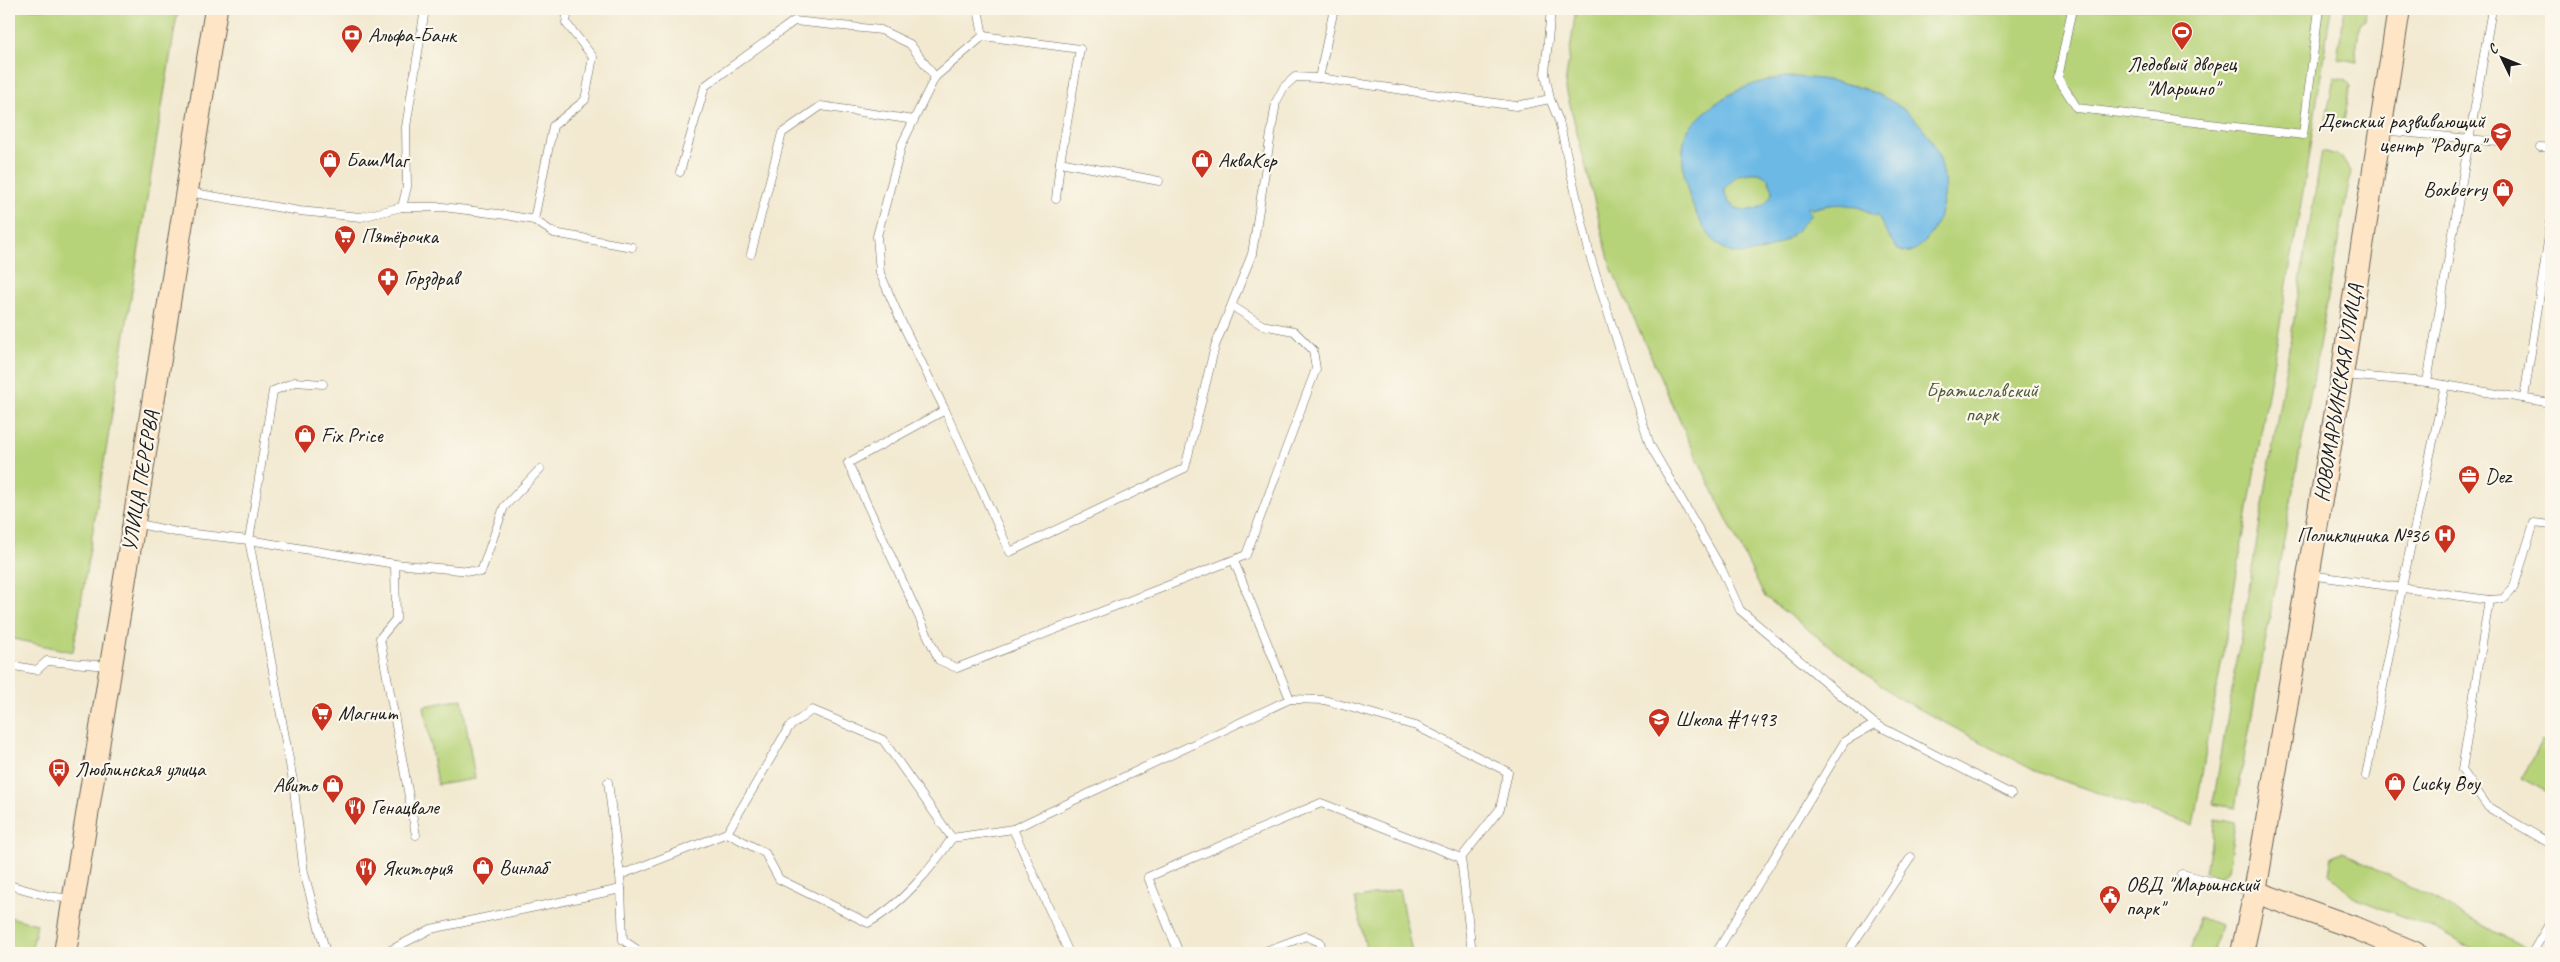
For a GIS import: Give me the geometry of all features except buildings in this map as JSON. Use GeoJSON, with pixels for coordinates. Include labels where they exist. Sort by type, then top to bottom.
{"type":"FeatureCollection","features":[{"type":"Feature","properties":{"kind":"street","name":"УЛИЦА ПЕРЕРВА"},"geometry":{"type":"LineString","coordinates":[[65,953],[216,9]]}},
{"type":"Feature","properties":{"kind":"street","name":"НОВОМАРЬИНСКАЯ УЛИЦА"},"geometry":{"type":"LineString","coordinates":[[2242,953],[2255,892],[2342,375],[2399,9]]}},
{"type":"Feature","properties":{"kind":"street"},"geometry":{"type":"LineString","coordinates":[[2255,892],[2358,929],[2415,953]]}},
{"type":"Feature","properties":{"kind":"lane"},"geometry":{"type":"LineString","coordinates":[[402,207],[407,187],[406,127],[425,9]]}},
{"type":"Feature","properties":{"kind":"lane"},"geometry":{"type":"LineString","coordinates":[[534,220],[553,126],[586,100],[593,57],[566,23],[568,9]]}},
{"type":"Feature","properties":{"kind":"lane"},"geometry":{"type":"LineString","coordinates":[[978,9],[983,36]]}},
{"type":"Feature","properties":{"kind":"lane"},"geometry":{"type":"LineString","coordinates":[[1319,78],[1334,9]]}},
{"type":"Feature","properties":{"kind":"lane"},"geometry":{"type":"LineString","coordinates":[[1551,9],[1545,73],[1550,99],[1559,121],[1590,256],[1650,445],[1721,568],[1740,610],[1875,724],[2011,794]]}},
{"type":"Feature","properties":{"kind":"lane"},"geometry":{"type":"LineString","coordinates":[[2072,9],[2058,78],[2077,108],[2304,135],[2319,9]]}},
{"type":"Feature","properties":{"kind":"lane"},"geometry":{"type":"LineString","coordinates":[[2427,382],[2492,9]]}},
{"type":"Feature","properties":{"kind":"lane"},"geometry":{"type":"LineString","coordinates":[[680,172],[705,86],[794,21],[881,30],[910,44],[935,77]]}},
{"type":"Feature","properties":{"kind":"lane"},"geometry":{"type":"LineString","coordinates":[[1056,199],[1060,162],[1080,49],[983,36],[935,77],[902,144],[877,236],[880,273],[1010,552],[1185,468],[1215,346],[1252,254],[1276,102],[1284,86],[1295,77],[1319,78],[1516,106],[1550,99]]}},
{"type":"Feature","properties":{"kind":"lane"},"geometry":{"type":"LineString","coordinates":[[751,254],[782,133],[821,106],[914,120]]}},
{"type":"Feature","properties":{"kind":"lane"},"geometry":{"type":"LineString","coordinates":[[2380,130],[2498,142]]}},
{"type":"Feature","properties":{"kind":"lane"},"geometry":{"type":"LineString","coordinates":[[2540,146],[2551,148]]}},
{"type":"Feature","properties":{"kind":"lane"},"geometry":{"type":"LineString","coordinates":[[1060,162],[1159,181]]}},
{"type":"Feature","properties":{"kind":"lane"},"geometry":{"type":"LineString","coordinates":[[186,192],[299,211],[361,217],[402,207],[443,207],[534,220],[554,233],[632,247]]}},
{"type":"Feature","properties":{"kind":"lane"},"geometry":{"type":"LineString","coordinates":[[2524,398],[2551,222]]}},
{"type":"Feature","properties":{"kind":"lane"},"geometry":{"type":"LineString","coordinates":[[945,410],[848,463],[939,660],[957,668],[1246,554],[1316,369],[1313,350],[1294,331],[1262,325],[1232,306]]}},
{"type":"Feature","properties":{"kind":"lane"},"geometry":{"type":"LineString","coordinates":[[2342,375],[2427,382],[2551,403]]}},
{"type":"Feature","properties":{"kind":"lane"},"geometry":{"type":"LineString","coordinates":[[323,384],[295,382],[273,391],[249,540],[293,781],[304,873],[326,953]]}},
{"type":"Feature","properties":{"kind":"lane"},"geometry":{"type":"LineString","coordinates":[[2366,776],[2402,587],[2445,385]]}},
{"type":"Feature","properties":{"kind":"lane"},"geometry":{"type":"LineString","coordinates":[[133,522],[176,532],[249,540],[395,564],[482,572],[504,507],[540,469]]}},
{"type":"Feature","properties":{"kind":"lane"},"geometry":{"type":"LineString","coordinates":[[2308,575],[2373,586],[2402,587],[2489,600],[2503,599],[2514,587],[2534,523],[2551,525]]}},
{"type":"Feature","properties":{"kind":"lane"},"geometry":{"type":"LineString","coordinates":[[1234,560],[1290,699]]}},
{"type":"Feature","properties":{"kind":"lane"},"geometry":{"type":"LineString","coordinates":[[395,564],[396,620],[380,638],[416,835]]}},
{"type":"Feature","properties":{"kind":"lane"},"geometry":{"type":"LineString","coordinates":[[2489,600],[2462,770],[2488,806],[2551,844]]}},
{"type":"Feature","properties":{"kind":"lane"},"geometry":{"type":"LineString","coordinates":[[9,664],[38,670],[47,661],[110,667]]}},
{"type":"Feature","properties":{"kind":"lane"},"geometry":{"type":"LineString","coordinates":[[727,833],[765,853],[778,879],[868,923],[882,916],[936,862],[952,838],[1013,828],[1290,699],[1324,700],[1416,726],[1508,772],[1500,809],[1461,858],[1472,953]]}},
{"type":"Feature","properties":{"kind":"lane"},"geometry":{"type":"LineString","coordinates":[[620,875],[727,833],[789,727],[812,710],[883,740],[952,838]]}},
{"type":"Feature","properties":{"kind":"lane"},"geometry":{"type":"LineString","coordinates":[[1716,953],[1845,741],[1875,724]]}},
{"type":"Feature","properties":{"kind":"lane"},"geometry":{"type":"LineString","coordinates":[[608,782],[620,875],[623,940],[642,953]]}},
{"type":"Feature","properties":{"kind":"lane"},"geometry":{"type":"LineString","coordinates":[[1179,953],[1148,877],[1321,803],[1461,858]]}},
{"type":"Feature","properties":{"kind":"lane"},"geometry":{"type":"LineString","coordinates":[[1013,828],[1069,953]]}},
{"type":"Feature","properties":{"kind":"lane"},"geometry":{"type":"LineString","coordinates":[[1846,953],[1911,857]]}},
{"type":"Feature","properties":{"kind":"lane"},"geometry":{"type":"LineString","coordinates":[[2182,874],[2255,892]]}},
{"type":"Feature","properties":{"kind":"lane"},"geometry":{"type":"LineString","coordinates":[[9,885],[48,896],[74,899]]}},
{"type":"Feature","properties":{"kind":"lane"},"geometry":{"type":"LineString","coordinates":[[385,953],[431,929],[621,889]]}},
{"type":"Feature","properties":{"kind":"lane"},"geometry":{"type":"LineString","coordinates":[[2532,953],[2551,921]]}},
{"type":"Feature","properties":{"kind":"lane"},"geometry":{"type":"LineString","coordinates":[[1260,953],[1306,936],[1320,942],[1323,953]]}},
{"type":"Feature","properties":{"kind":"green space"},"geometry":{"type":"Polygon","coordinates":[[[9,9],[178,9],[73,652],[9,638],[9,9]]]}},
{"type":"Feature","properties":{"kind":"green space","name":"Братиславский парк"},"geometry":{"type":"Polygon","coordinates":[[[1576,9],[2331,9],[2303,192],[2193,826],[2035,771],[1895,696],[1764,596],[1688,439],[1611,267],[1565,85],[1576,9]]]}},
{"type":"Feature","properties":{"kind":"green space"},"geometry":{"type":"Polygon","coordinates":[[[2345,9],[2366,9],[2365,20],[2360,23],[2356,51],[2357,62],[2337,58],[2345,9]]]}},
{"type":"Feature","properties":{"kind":"green space"},"geometry":{"type":"Polygon","coordinates":[[[2334,77],[2345,79],[2351,86],[2342,122],[2326,120],[2334,77]]]}},
{"type":"Feature","properties":{"kind":"green space"},"geometry":{"type":"Polygon","coordinates":[[[2322,151],[2341,156],[2351,171],[2235,808],[2213,804],[2322,151]]]}},
{"type":"Feature","properties":{"kind":"green space"},"geometry":{"type":"Polygon","coordinates":[[[462,699],[475,779],[437,785],[424,706],[462,699]]]}},
{"type":"Feature","properties":{"kind":"green space"},"geometry":{"type":"Polygon","coordinates":[[[2542,741],[2551,747],[2551,794],[2521,778],[2542,741]]]}},
{"type":"Feature","properties":{"kind":"green space"},"geometry":{"type":"Polygon","coordinates":[[[2215,819],[2235,823],[2228,871],[2219,877],[2206,872],[2215,819]]]}},
{"type":"Feature","properties":{"kind":"green space"},"geometry":{"type":"Polygon","coordinates":[[[2343,851],[2526,948],[2523,953],[2479,953],[2435,929],[2355,898],[2329,874],[2332,856],[2343,851]]]}},
{"type":"Feature","properties":{"kind":"green space"},"geometry":{"type":"Polygon","coordinates":[[[1399,889],[1412,953],[1367,953],[1355,899],[1399,889]]]}},
{"type":"Feature","properties":{"kind":"green space"},"geometry":{"type":"Polygon","coordinates":[[[9,917],[37,924],[31,953],[9,953],[9,917]]]}},
{"type":"Feature","properties":{"kind":"green space"},"geometry":{"type":"Polygon","coordinates":[[[2199,917],[2220,925],[2212,953],[2190,953],[2199,917]]]}},
{"type":"Feature","properties":{"kind":"water"},"geometry":{"type":"Polygon","coordinates":[[[1786,77],[1812,78],[1838,82],[1863,89],[1886,99],[1907,112],[1924,130],[1937,152],[1945,186],[1938,220],[1929,236],[1920,246],[1911,252],[1901,251],[1891,239],[1877,214],[1875,216],[1860,208],[1837,204],[1812,209],[1810,206],[1807,207],[1811,214],[1799,228],[1781,243],[1765,250],[1742,254],[1733,253],[1720,246],[1708,234],[1698,218],[1685,180],[1684,144],[1688,130],[1710,108],[1740,89],[1786,77]],[[1759,173],[1738,175],[1725,188],[1726,197],[1731,204],[1746,210],[1755,209],[1769,199],[1773,190],[1768,178],[1759,173]]]}},
{"type":"Feature","properties":{"kind":"place","name":"Ледовый дворец \"Марьино\""},"geometry":{"type":"Point","coordinates":[2182,51]}},
{"type":"Feature","properties":{"kind":"place","name":"Альфа-Банк"},"geometry":{"type":"Point","coordinates":[352,54]}},
{"type":"Feature","properties":{"kind":"place","name":"Детский развивающий центр \"Радуга\""},"geometry":{"type":"Point","coordinates":[2501,152]}},
{"type":"Feature","properties":{"kind":"place","name":"БашМаг"},"geometry":{"type":"Point","coordinates":[330,179]}},
{"type":"Feature","properties":{"kind":"place","name":"АкваКер"},"geometry":{"type":"Point","coordinates":[1202,179]}},
{"type":"Feature","properties":{"kind":"place","name":"Boxberry"},"geometry":{"type":"Point","coordinates":[2503,208]}},
{"type":"Feature","properties":{"kind":"place","name":"Пятёрочка"},"geometry":{"type":"Point","coordinates":[345,255]}},
{"type":"Feature","properties":{"kind":"place","name":"Горздрав"},"geometry":{"type":"Point","coordinates":[388,297]}},
{"type":"Feature","properties":{"kind":"place","name":"Fix Price"},"geometry":{"type":"Point","coordinates":[305,454]}},
{"type":"Feature","properties":{"kind":"place","name":"Dez"},"geometry":{"type":"Point","coordinates":[2469,495]}},
{"type":"Feature","properties":{"kind":"place","name":"Поликлиника №36"},"geometry":{"type":"Point","coordinates":[2445,554]}},
{"type":"Feature","properties":{"kind":"place","name":"Магнит"},"geometry":{"type":"Point","coordinates":[322,732]}},
{"type":"Feature","properties":{"kind":"place","name":"Школа #1493"},"geometry":{"type":"Point","coordinates":[1659,738]}},
{"type":"Feature","properties":{"kind":"place","name":"Люблинская улица"},"geometry":{"type":"Point","coordinates":[59,788]}},
{"type":"Feature","properties":{"kind":"place","name":"Lucky Boy"},"geometry":{"type":"Point","coordinates":[2395,802]}},
{"type":"Feature","properties":{"kind":"place","name":"Авито"},"geometry":{"type":"Point","coordinates":[333,804]}},
{"type":"Feature","properties":{"kind":"place","name":"Генацвале"},"geometry":{"type":"Point","coordinates":[355,826]}},
{"type":"Feature","properties":{"kind":"place","name":"Винлаб"},"geometry":{"type":"Point","coordinates":[483,886]}},
{"type":"Feature","properties":{"kind":"place","name":"Якитория"},"geometry":{"type":"Point","coordinates":[366,887]}},
{"type":"Feature","properties":{"kind":"place","name":"ОВД \"Марьинский парк\""},"geometry":{"type":"Point","coordinates":[2110,915]}}]}
